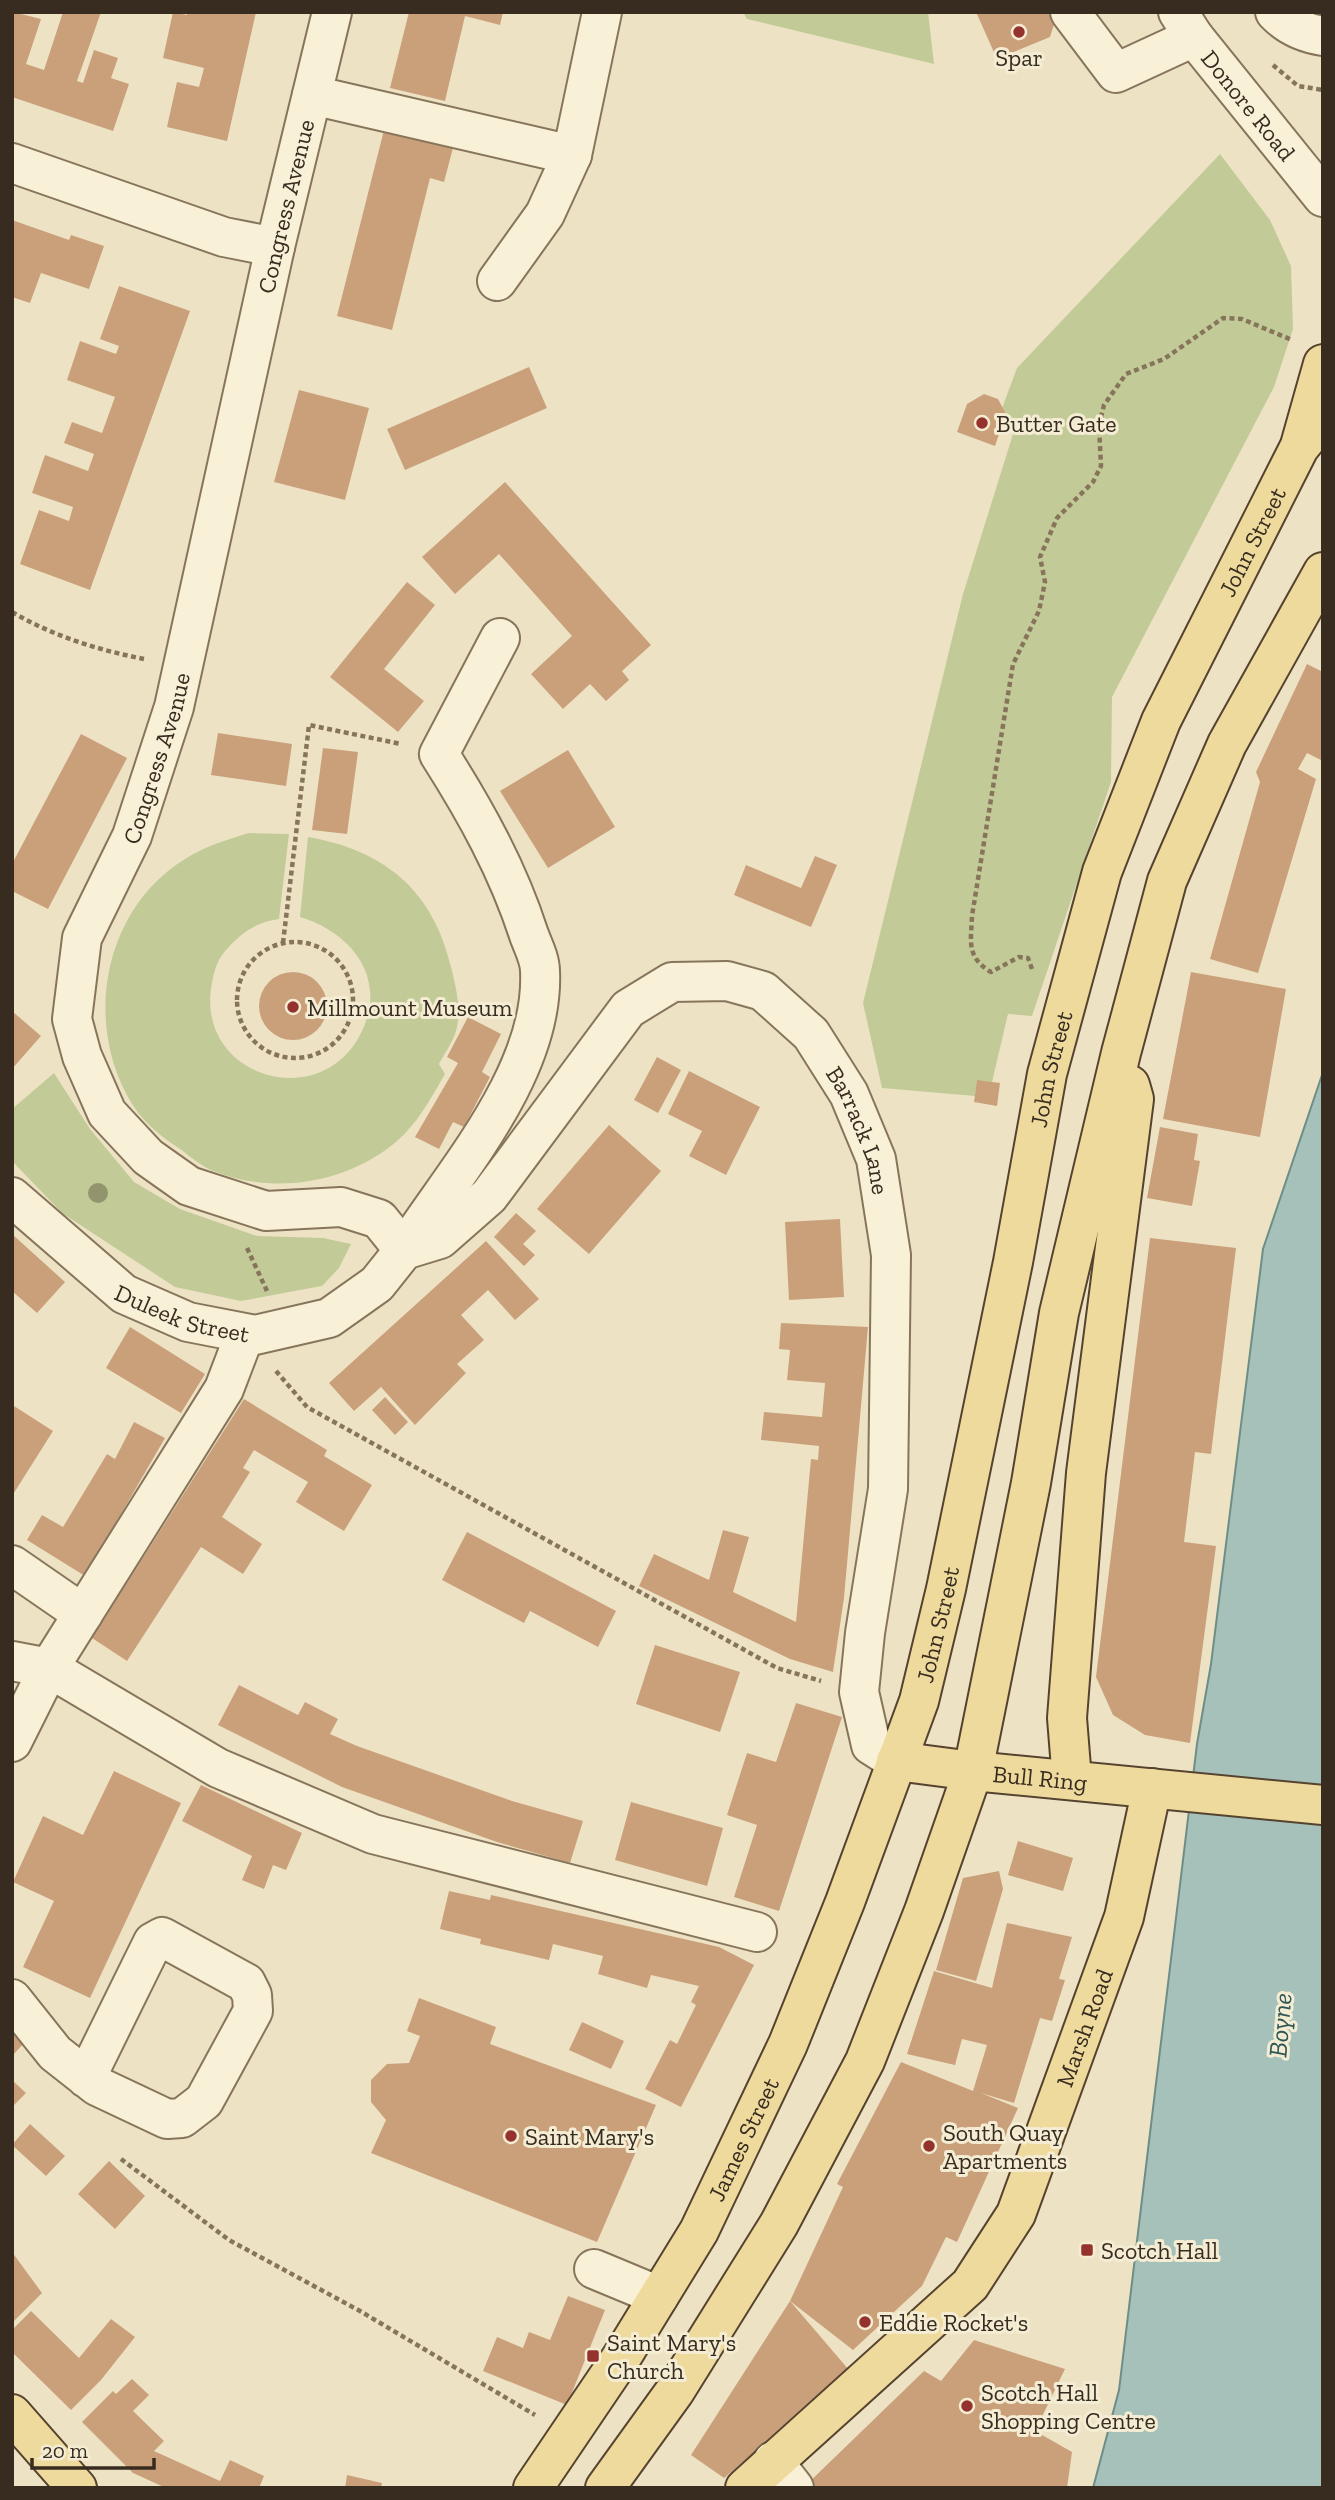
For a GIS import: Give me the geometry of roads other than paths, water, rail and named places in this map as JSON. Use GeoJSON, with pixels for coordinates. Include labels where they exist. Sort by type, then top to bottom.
{"type":"FeatureCollection","features":[{"type":"Feature","properties":{"kind":"main road"},"geometry":{"type":"LineString","coordinates":[[1299,448],[1310,353]]}},
{"type":"Feature","properties":{"kind":"main road","name":"John Street"},"geometry":{"type":"LineString","coordinates":[[896,1760],[919,1701],[946,1589],[1013,1262],[1047,1074],[1101,872],[1161,721],[1299,448],[1323,418]]}},
{"type":"Feature","properties":{"kind":"main road"},"geometry":{"type":"LineString","coordinates":[[605,2488],[675,2391],[779,2224],[865,2061],[924,1911],[973,1771],[1031,1483],[1059,1313],[1121,1053],[1167,881],[1227,744],[1323,572]]}},
{"type":"Feature","properties":{"kind":"main road"},"geometry":{"type":"LineString","coordinates":[[1072,1780],[1068,1718],[1086,1473],[1134,1099],[1121,1053]]}},
{"type":"Feature","properties":{"kind":"main road","name":"Bull Ring"},"geometry":{"type":"LineString","coordinates":[[896,1760],[973,1771],[1323,1805]]}},
{"type":"Feature","properties":{"kind":"main road","name":"James Street"},"geometry":{"type":"LineString","coordinates":[[533,2488],[699,2231],[788,2044],[896,1760]]}},
{"type":"Feature","properties":{"kind":"main road","name":"Marsh Road"},"geometry":{"type":"LineString","coordinates":[[762,2475],[795,2428],[970,2285],[1016,2214],[1168,1790]]}},
{"type":"Feature","properties":{"kind":"main road"},"geometry":{"type":"LineString","coordinates":[[12,2414],[77,2488]]}},
{"type":"Feature","properties":{"kind":"street","name":"Congress Avenue"},"geometry":{"type":"LineString","coordinates":[[332,12],[275,247],[174,707],[132,836],[82,939],[72,1019],[82,1056],[107,1113],[148,1157],[189,1186],[266,1211],[341,1208],[379,1219],[404,1250]]}},
{"type":"Feature","properties":{"kind":"street"},"geometry":{"type":"LineString","coordinates":[[497,281],[545,214],[572,155],[602,12]]}},
{"type":"Feature","properties":{"kind":"street"},"geometry":{"type":"LineString","coordinates":[[1070,12],[1116,72],[1186,25]]}},
{"type":"Feature","properties":{"kind":"street"},"geometry":{"type":"LineString","coordinates":[[1275,12],[1282,20],[1304,32],[1323,36]]}},
{"type":"Feature","properties":{"kind":"street","name":"Donore Road"},"geometry":{"type":"LineString","coordinates":[[1186,25],[1323,197]]}},
{"type":"Feature","properties":{"kind":"street"},"geometry":{"type":"LineString","coordinates":[[312,95],[572,155]]}},
{"type":"Feature","properties":{"kind":"street"},"geometry":{"type":"LineString","coordinates":[[12,163],[224,237],[275,247]]}},
{"type":"Feature","properties":{"kind":"street"},"geometry":{"type":"LineString","coordinates":[[404,1250],[480,1139],[515,1078],[538,1013],[540,968],[520,907],[481,818],[439,754],[500,638]]}},
{"type":"Feature","properties":{"kind":"street","name":"Barrack Lane"},"geometry":{"type":"LineString","coordinates":[[404,1250],[440,1238],[489,1196],[628,1009],[672,982],[727,981],[763,991],[811,1034],[849,1094],[876,1159],[891,1255],[888,1489],[865,1633],[859,1692],[871,1745],[896,1760]]}},
{"type":"Feature","properties":{"kind":"street","name":"Duleek Street"},"geometry":{"type":"LineString","coordinates":[[12,1197],[124,1294],[188,1322],[245,1334],[255,1335],[329,1318],[377,1284],[404,1250]]}},
{"type":"Feature","properties":{"kind":"street"},"geometry":{"type":"LineString","coordinates":[[12,1741],[30,1664],[82,1614],[224,1389],[245,1334]]}},
{"type":"Feature","properties":{"kind":"street"},"geometry":{"type":"LineString","coordinates":[[12,1565],[82,1614]]}},
{"type":"Feature","properties":{"kind":"street"},"geometry":{"type":"LineString","coordinates":[[30,1664],[218,1768],[373,1834],[757,1932]]}},
{"type":"Feature","properties":{"kind":"street"},"geometry":{"type":"LineString","coordinates":[[12,1999],[55,2053],[86,2078],[97,2086],[167,2119],[182,2118],[204,2101],[253,2011],[252,1995],[246,1983],[162,1937],[153,1942],[86,2078]]}},
{"type":"Feature","properties":{"kind":"street"},"geometry":{"type":"LineString","coordinates":[[594,2269],[659,2296]]}},
{"type":"Feature","properties":{"kind":"water","name":"Boyne"},"geometry":{"type":"Polygon","coordinates":[[[1323,1072],[1323,2488],[1093,2488],[1119,2390],[1197,1744],[1211,1664],[1263,1249],[1323,1072]]]}},
{"type":"Feature","properties":{"kind":"place","name":"Spar"},"geometry":{"type":"Point","coordinates":[1019,32]}},
{"type":"Feature","properties":{"kind":"place","name":"Butter Gate"},"geometry":{"type":"Point","coordinates":[982,423]}},
{"type":"Feature","properties":{"kind":"place","name":"Millmount Museum"},"geometry":{"type":"Point","coordinates":[293,1007]}},
{"type":"Feature","properties":{"kind":"place","name":"Saint Mary's"},"geometry":{"type":"Point","coordinates":[511,2136]}},
{"type":"Feature","properties":{"kind":"place","name":"South Quay Apartments"},"geometry":{"type":"Point","coordinates":[929,2146]}},
{"type":"Feature","properties":{"kind":"place","name":"Scotch Hall"},"geometry":{"type":"Point","coordinates":[1087,2250]}},
{"type":"Feature","properties":{"kind":"place","name":"Eddie Rocket's"},"geometry":{"type":"Point","coordinates":[865,2322]}},
{"type":"Feature","properties":{"kind":"place","name":"Saint Mary's Church"},"geometry":{"type":"Point","coordinates":[593,2356]}},
{"type":"Feature","properties":{"kind":"place","name":"Scotch Hall Shopping Centre"},"geometry":{"type":"Point","coordinates":[967,2406]}}]}
